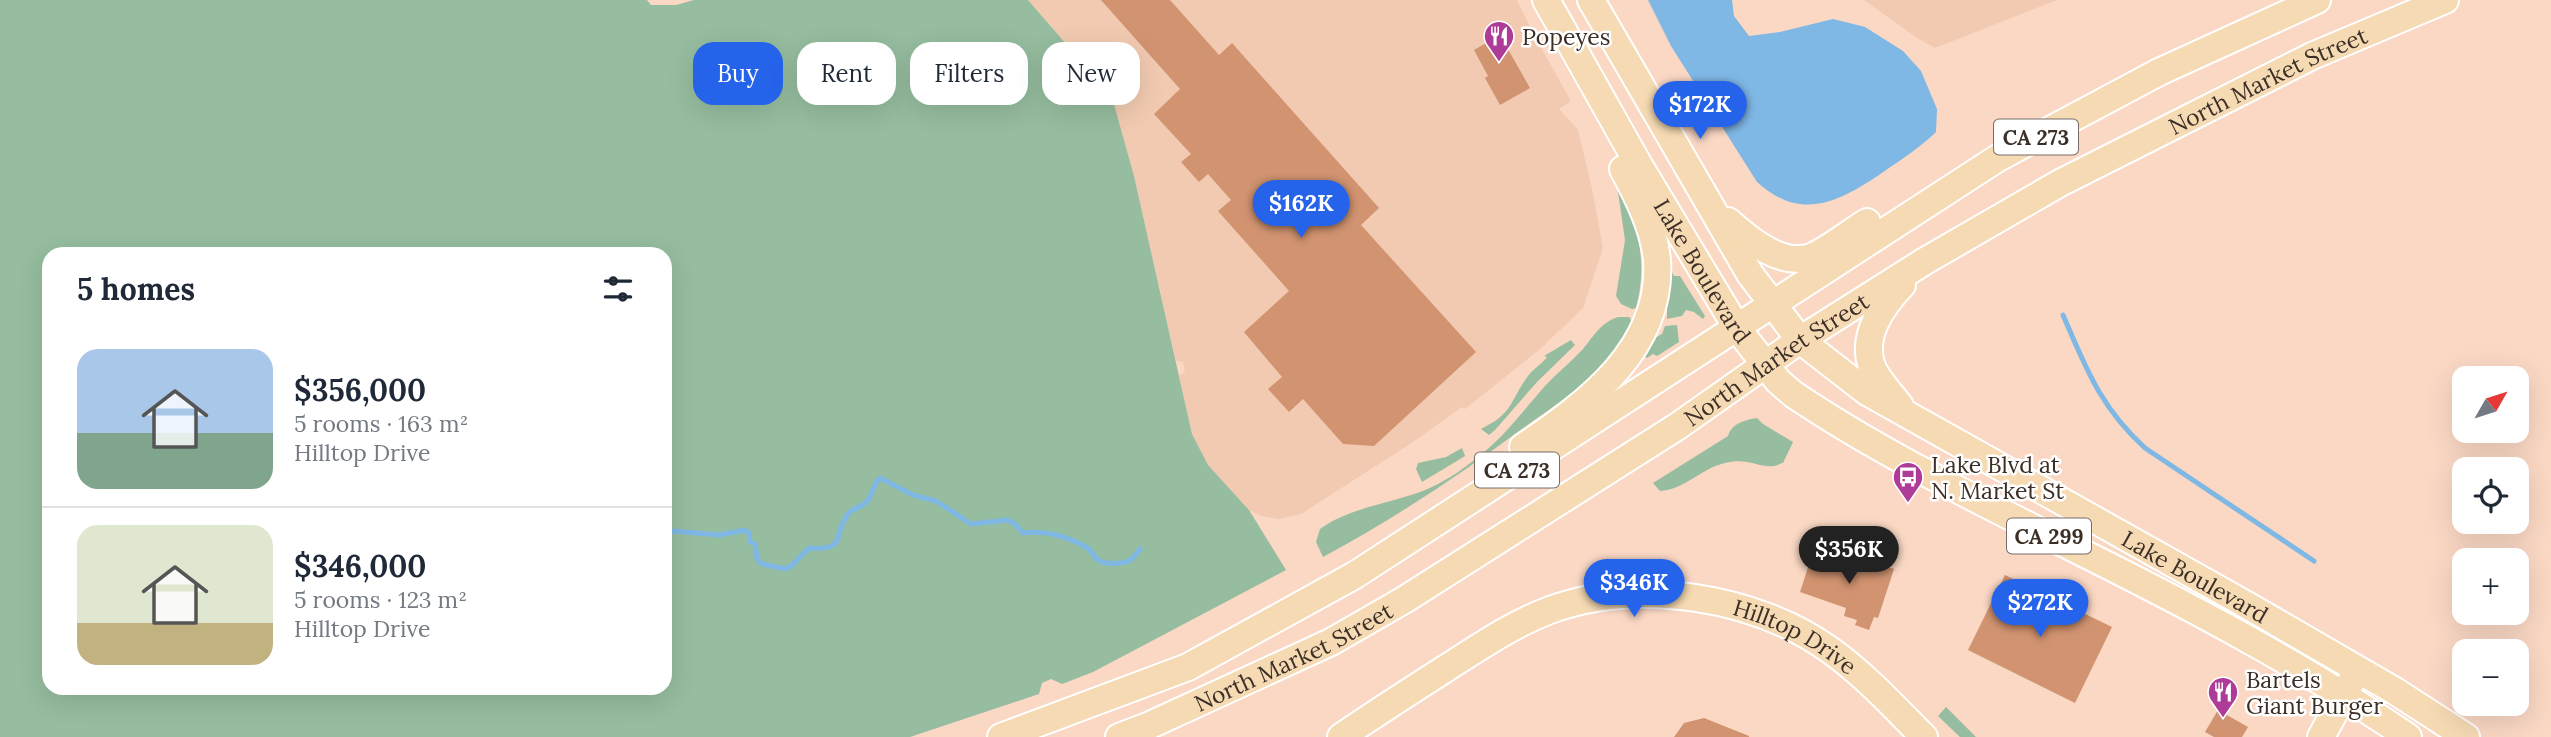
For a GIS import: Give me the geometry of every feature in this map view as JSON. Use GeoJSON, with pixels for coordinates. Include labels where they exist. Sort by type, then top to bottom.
{"type":"FeatureCollection","features":[{"type":"Feature","properties":{"kind":"main road","name":"Lake Boulevard"},"geometry":{"type":"LineString","coordinates":[[1546,0],[1737,328],[1793,394],[1913,468],[2056,539],[2256,644],[2408,737]]}},
{"type":"Feature","properties":{"kind":"main road"},"geometry":{"type":"LineString","coordinates":[[1572,0],[1633,101],[1661,124]]}},
{"type":"Feature","properties":{"kind":"main road","name":"Lake Boulevard"},"geometry":{"type":"LineString","coordinates":[[1591,0],[1750,274],[1800,340],[1867,392],[2130,538],[2358,670],[2466,737]]}},
{"type":"Feature","properties":{"kind":"main road","name":"North Market Street"},"geometry":{"type":"LineString","coordinates":[[1001,737],[1188,667],[1295,611],[1355,575],[1998,158],[2159,72],[2316,0]]}},
{"type":"Feature","properties":{"kind":"main road","name":"North Market Street"},"geometry":{"type":"LineString","coordinates":[[1119,737],[1331,642],[1394,606],[1678,426],[1800,340],[1925,261],[2060,183],[2312,56],[2445,0]]}},
{"type":"Feature","properties":{"kind":"main road"},"geometry":{"type":"LineString","coordinates":[[1295,611],[1330,573],[1469,484],[1529,443],[1591,395],[1619,369],[1642,333],[1656,288],[1657,258],[1651,231],[1639,200],[1588,102],[1576,55]]}},
{"type":"Feature","properties":{"kind":"main road"},"geometry":{"type":"LineString","coordinates":[[1693,173],[1725,218],[1748,240],[1769,252],[1797,258],[1811,257],[1885,211],[1998,158]]}},
{"type":"Feature","properties":{"kind":"main road"},"geometry":{"type":"LineString","coordinates":[[1906,413],[1871,365],[1869,345],[1876,316],[1925,261]]}},
{"type":"Feature","properties":{"kind":"main road","name":"Hilltop Drive"},"geometry":{"type":"LineString","coordinates":[[1341,737],[1487,642],[1550,610],[1596,598],[1656,595],[1732,605],[1761,614],[1807,636],[1857,671],[1924,737]]}},
{"type":"Feature","properties":{"kind":"main road"},"geometry":{"type":"LineString","coordinates":[[2321,737],[2358,670]]}},
{"type":"Feature","properties":{"kind":"shaded area"},"geometry":{"type":"Polygon","coordinates":[[[1028,0],[1517,0],[1571,101],[1559,109],[1578,130],[1592,189],[1603,248],[1583,308],[1540,349],[1465,409],[1462,407],[1301,514],[1279,519],[1261,516],[1249,510],[1208,465],[1192,434],[1179,375],[1185,372],[1183,362],[1176,361],[1134,176],[1114,105],[1140,105],[1140,42],[1064,42],[1028,0]]]}},
{"type":"Feature","properties":{"kind":"shaded area"},"geometry":{"type":"Polygon","coordinates":[[[1864,0],[2057,0],[1935,48],[1864,0]]]}},
{"type":"Feature","properties":{"kind":"green space"},"geometry":{"type":"Polygon","coordinates":[[[0,0],[647,0],[651,5],[676,5],[694,0],[1028,0],[1064,42],[1042,42],[1042,105],[1114,105],[1134,176],[1192,434],[1208,465],[1249,510],[1286,570],[1093,672],[1062,684],[1051,679],[1042,683],[1039,694],[910,737],[0,737],[0,0]]]}},
{"type":"Feature","properties":{"kind":"green space"},"geometry":{"type":"Polygon","coordinates":[[[1621,190],[1633,218],[1640,248],[1641,278],[1636,308],[1632,309],[1621,304],[1616,296],[1625,240],[1618,192],[1621,190]]]}},
{"type":"Feature","properties":{"kind":"green space"},"geometry":{"type":"Polygon","coordinates":[[[1671,270],[1674,276],[1680,276],[1705,316],[1703,319],[1686,310],[1682,316],[1667,319],[1667,309],[1664,306],[1668,271],[1671,270]]]}},
{"type":"Feature","properties":{"kind":"green space"},"geometry":{"type":"Polygon","coordinates":[[[1618,317],[1629,317],[1632,321],[1620,343],[1577,388],[1427,495],[1323,557],[1316,542],[1320,529],[1356,511],[1429,488],[1466,466],[1505,432],[1602,326],[1618,317]]]}},
{"type":"Feature","properties":{"kind":"green space"},"geometry":{"type":"Polygon","coordinates":[[[1677,325],[1679,342],[1657,356],[1653,354],[1647,358],[1643,355],[1653,339],[1662,334],[1665,326],[1677,325]]]}},
{"type":"Feature","properties":{"kind":"green space"},"geometry":{"type":"Polygon","coordinates":[[[1571,340],[1575,345],[1537,382],[1495,430],[1489,435],[1481,429],[1500,418],[1528,376],[1547,357],[1544,356],[1571,340]]]}},
{"type":"Feature","properties":{"kind":"green space"},"geometry":{"type":"Polygon","coordinates":[[[1757,418],[1793,442],[1783,463],[1768,466],[1733,461],[1709,469],[1669,490],[1660,491],[1653,483],[1728,436],[1736,425],[1757,418]]]}},
{"type":"Feature","properties":{"kind":"green space"},"geometry":{"type":"Polygon","coordinates":[[[1462,448],[1465,456],[1422,482],[1416,469],[1418,463],[1446,457],[1462,448]]]}},
{"type":"Feature","properties":{"kind":"green space"},"geometry":{"type":"Polygon","coordinates":[[[1946,707],[1976,737],[1960,737],[1938,716],[1946,707]]]}},
{"type":"Feature","properties":{"kind":"water"},"geometry":{"type":"Polygon","coordinates":[[[1648,0],[1732,0],[1734,16],[1749,36],[1780,32],[1833,19],[1865,27],[1903,51],[1921,71],[1937,109],[1936,132],[1901,160],[1863,185],[1833,200],[1818,204],[1788,201],[1757,182],[1671,46],[1648,0]]]}},
{"type":"Feature","properties":{"kind":"building"},"geometry":{"type":"Polygon","coordinates":[[[1101,0],[1170,0],[1219,55],[1232,43],[1379,208],[1361,225],[1476,352],[1374,446],[1343,444],[1303,399],[1289,412],[1268,389],[1282,377],[1244,332],[1289,291],[1218,211],[1231,200],[1208,174],[1199,182],[1181,162],[1191,154],[1154,114],[1180,89],[1101,0]]]}},
{"type":"Feature","properties":{"kind":"building","name":"Popeyes"},"geometry":{"type":"Polygon","coordinates":[[[1500,35],[1530,88],[1500,105],[1474,50],[1500,35]]]}},
{"type":"Feature","properties":{"kind":"building"},"geometry":{"type":"Polygon","coordinates":[[[1814,549],[1860,566],[1862,558],[1894,569],[1878,618],[1874,617],[1869,630],[1855,625],[1857,620],[1844,616],[1846,608],[1800,592],[1814,549]]]}},
{"type":"Feature","properties":{"kind":"building"},"geometry":{"type":"Polygon","coordinates":[[[2005,575],[2112,627],[2075,703],[1968,650],[2005,575]]]}},
{"type":"Feature","properties":{"kind":"building","name":"Bartels Giant Burger"},"geometry":{"type":"Polygon","coordinates":[[[2218,710],[2248,727],[2242,737],[2214,737],[2205,732],[2218,710]]]}},
{"type":"Feature","properties":{"kind":"building"},"geometry":{"type":"Polygon","coordinates":[[[1704,718],[1749,737],[1674,737],[1684,723],[1704,718]]]}},
{"type":"Feature","properties":{"kind":"waterway"},"geometry":{"type":"LineString","coordinates":[[2063,315],[2087,370],[2105,402],[2145,448],[2314,561]]}},
{"type":"Feature","properties":{"kind":"waterway"},"geometry":{"type":"LineString","coordinates":[[672,532],[719,535],[745,530],[749,533],[750,542],[755,544],[757,559],[762,564],[785,569],[809,548],[830,547],[835,544],[844,520],[851,511],[867,501],[880,478],[913,495],[936,501],[971,524],[1007,520],[1023,533],[1047,533],[1071,540],[1088,548],[1103,562],[1129,561],[1140,549]]}},
{"type":"Feature","properties":{"kind":"place","name":"Popeyes"},"geometry":{"type":"Point","coordinates":[1499,63]}},
{"type":"Feature","properties":{"kind":"place","name":"Lake Blvd at N. Market St"},"geometry":{"type":"Point","coordinates":[1908,504]}},
{"type":"Feature","properties":{"kind":"place","name":"Bartels Giant Burger"},"geometry":{"type":"Point","coordinates":[2223,719]}}]}
